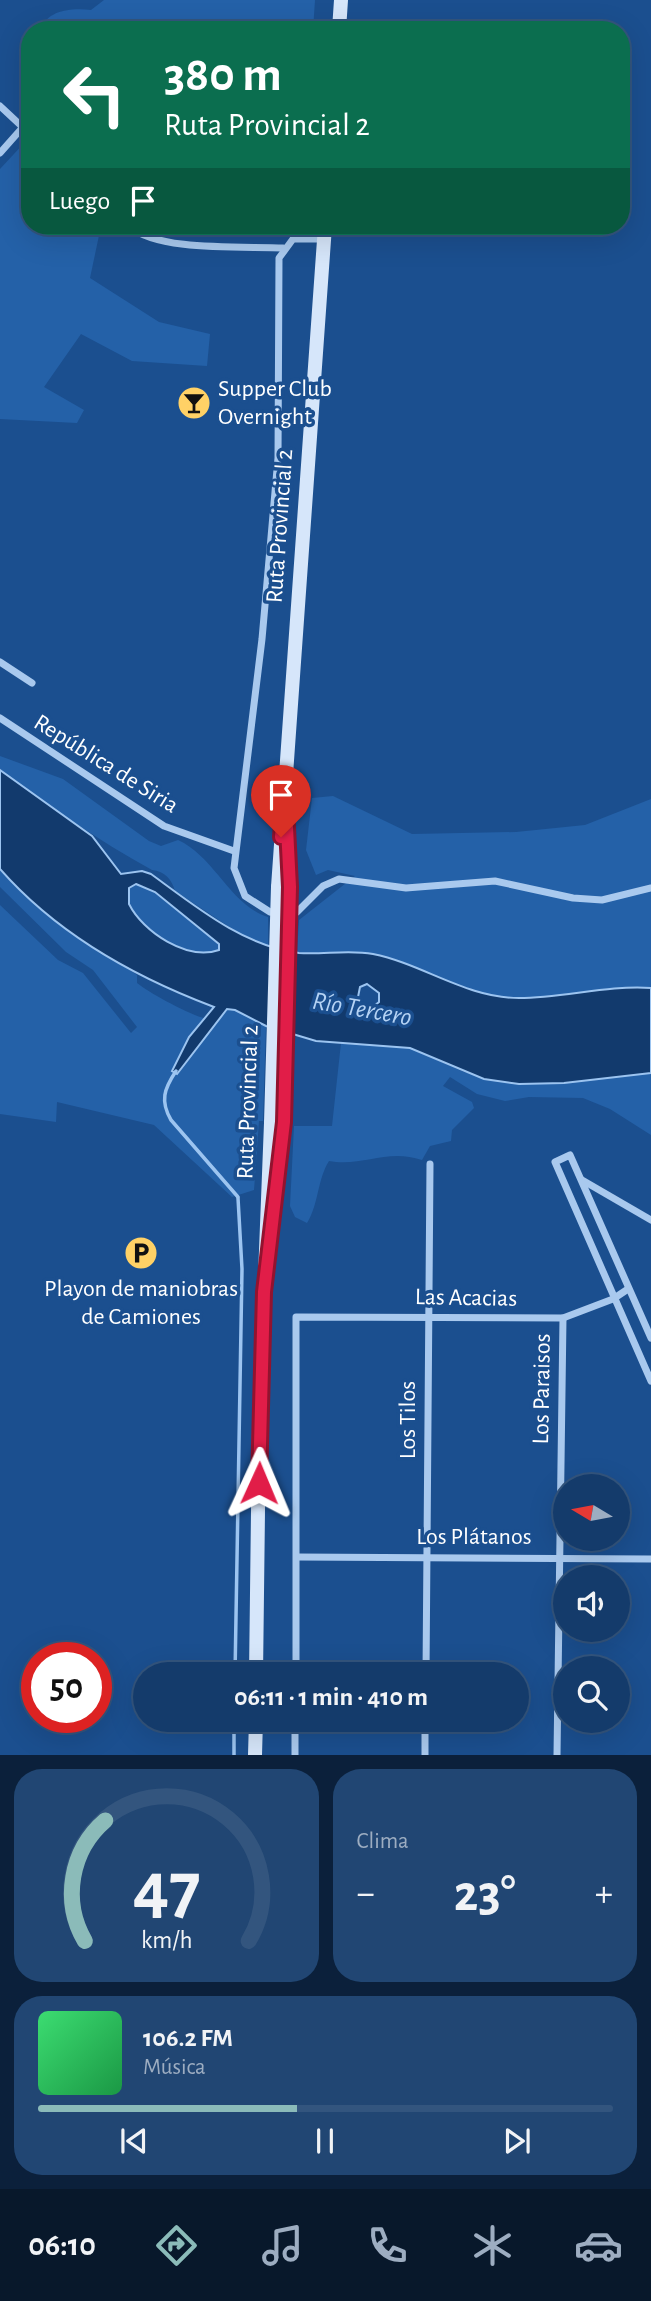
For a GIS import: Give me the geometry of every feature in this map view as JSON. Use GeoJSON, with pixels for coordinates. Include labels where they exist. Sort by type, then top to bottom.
{"type":"FeatureCollection","features":[{"type":"Feature","properties":{"kind":"main road"},"geometry":{"type":"LineString","coordinates":[[340,21],[341,0]]}},
{"type":"Feature","properties":{"kind":"main road","name":"Ruta Provincial 2"},"geometry":{"type":"LineString","coordinates":[[256,1662],[264,1292],[278,1123],[285,788],[324,235]]}},
{"type":"Feature","properties":{"kind":"main road"},"geometry":{"type":"LineString","coordinates":[[256,1732],[257,1755]]}},
{"type":"Feature","properties":{"kind":"street"},"geometry":{"type":"LineString","coordinates":[[0,106],[21,125]]}},
{"type":"Feature","properties":{"kind":"street"},"geometry":{"type":"LineString","coordinates":[[0,153],[21,129]]}},
{"type":"Feature","properties":{"kind":"street"},"geometry":{"type":"LineString","coordinates":[[144,235],[170,242],[284,248]]}},
{"type":"Feature","properties":{"kind":"street"},"geometry":{"type":"LineString","coordinates":[[270,912],[253,904],[238,886],[234,851],[262,639],[278,458],[278,272],[284,248],[293,239],[314,235]]}},
{"type":"Feature","properties":{"kind":"street"},"geometry":{"type":"LineString","coordinates":[[0,662],[32,683]]}},
{"type":"Feature","properties":{"kind":"street","name":"República de Siria"},"geometry":{"type":"LineString","coordinates":[[0,718],[164,826],[234,851]]}},
{"type":"Feature","properties":{"kind":"street"},"geometry":{"type":"LineString","coordinates":[[296,912],[323,886],[339,879],[406,888],[495,880],[573,898],[602,900],[651,888]]}},
{"type":"Feature","properties":{"kind":"street"},"geometry":{"type":"LineString","coordinates":[[651,1338],[570,1154],[555,1162],[651,1381]]}},
{"type":"Feature","properties":{"kind":"street","name":"Los Tilos"},"geometry":{"type":"LineString","coordinates":[[426,1662],[430,1164]]}},
{"type":"Feature","properties":{"kind":"street"},"geometry":{"type":"LineString","coordinates":[[581,1180],[651,1220]]}},
{"type":"Feature","properties":{"kind":"street","name":"Las Acacias"},"geometry":{"type":"LineString","coordinates":[[297,1557],[296,1317],[563,1318],[613,1299],[628,1289]]}},
{"type":"Feature","properties":{"kind":"street","name":"Los Paraisos"},"geometry":{"type":"LineString","coordinates":[[557,1755],[563,1318]]}},
{"type":"Feature","properties":{"kind":"street"},"geometry":{"type":"LineString","coordinates":[[296,1662],[297,1557]]}},
{"type":"Feature","properties":{"kind":"street","name":"Los Plátanos"},"geometry":{"type":"LineString","coordinates":[[297,1557],[651,1559]]}},
{"type":"Feature","properties":{"kind":"street"},"geometry":{"type":"LineString","coordinates":[[295,1732],[295,1755]]}},
{"type":"Feature","properties":{"kind":"street"},"geometry":{"type":"LineString","coordinates":[[425,1732],[425,1755]]}},
{"type":"Feature","properties":{"kind":"shaded area"},"geometry":{"type":"Polygon","coordinates":[[[104,0],[315,0],[314,21],[46,21],[62,11],[91,10],[104,0]]]}},
{"type":"Feature","properties":{"kind":"shaded area"},"geometry":{"type":"Polygon","coordinates":[[[21,146],[21,235],[99,235],[90,278],[159,322],[210,334],[207,366],[132,361],[81,334],[44,387],[84,410],[77,423],[0,419],[0,169],[21,146]]]}},
{"type":"Feature","properties":{"kind":"shaded area"},"geometry":{"type":"Polygon","coordinates":[[[0,756],[63,779],[149,841],[161,846],[178,840],[191,848],[243,902],[268,917],[268,947],[246,938],[175,891],[164,874],[113,847],[37,797],[0,770],[0,756]]]}},
{"type":"Feature","properties":{"kind":"shaded area"},"geometry":{"type":"Polygon","coordinates":[[[333,796],[412,834],[516,832],[585,825],[651,799],[651,988],[611,989],[512,999],[476,992],[371,954],[297,953],[299,920],[355,876],[328,870],[316,875],[306,850],[312,798],[333,796]]]}},
{"type":"Feature","properties":{"kind":"shaded area"},"geometry":{"type":"Polygon","coordinates":[[[0,870],[48,914],[137,975],[137,983],[154,994],[209,1020],[218,1022],[226,1009],[235,1010],[266,1026],[263,1121],[259,1121],[254,1190],[232,1197],[154,1125],[57,1102],[56,1122],[0,1114],[0,905],[58,960],[83,973],[131,1033],[137,1027],[93,970],[66,952],[0,887],[0,870]]]}},
{"type":"Feature","properties":{"kind":"shaded area"},"geometry":{"type":"Polygon","coordinates":[[[136,884],[155,892],[219,944],[219,950],[207,952],[180,948],[155,934],[144,925],[129,904],[129,888],[136,884]]]}},
{"type":"Feature","properties":{"kind":"shaded area"},"geometry":{"type":"Polygon","coordinates":[[[341,1043],[410,1048],[464,1072],[519,1084],[564,1083],[651,1073],[651,1135],[610,1109],[583,1098],[529,1097],[505,1101],[477,1094],[450,1077],[443,1086],[472,1102],[474,1108],[452,1130],[451,1141],[430,1146],[422,1160],[397,1156],[353,1162],[329,1161],[307,1223],[295,1217],[290,1206],[294,1126],[332,1126],[341,1043]]]}},
{"type":"Feature","properties":{"kind":"water","name":"Río Tercero"},"geometry":{"type":"Polygon","coordinates":[[[0,770],[92,836],[121,874],[142,871],[151,874],[220,923],[278,949],[299,953],[373,954],[463,987],[500,997],[536,997],[618,988],[651,988],[651,1073],[564,1083],[519,1084],[484,1079],[410,1048],[316,1041],[266,1026],[235,1010],[227,1009],[177,1074],[172,1071],[189,1037],[214,1007],[155,982],[98,951],[46,914],[0,869],[0,770]],[[136,884],[129,888],[129,904],[144,925],[155,934],[180,948],[207,952],[219,950],[219,944],[155,892],[136,884]],[[367,984],[360,987],[358,997],[364,1005],[374,1006],[379,1002],[379,993],[367,984]]]}},
{"type":"Feature","properties":{"kind":"waterway"},"geometry":{"type":"LineString","coordinates":[[176,1071],[165,1095],[165,1107],[171,1120],[238,1197]]}},
{"type":"Feature","properties":{"kind":"waterway"},"geometry":{"type":"LineString","coordinates":[[235,1662],[242,1269],[238,1198]]}},
{"type":"Feature","properties":{"kind":"waterway"},"geometry":{"type":"LineString","coordinates":[[234,1732],[234,1755]]}},
{"type":"Feature","properties":{"kind":"place","name":"Supper Club Overnight"},"geometry":{"type":"Point","coordinates":[194,403]}},
{"type":"Feature","properties":{"kind":"place","name":"Playon de maniobras de Camiones"},"geometry":{"type":"Point","coordinates":[141,1253]}},
{"type":"Feature","properties":{"kind":"route"},"geometry":{"type":"LineString","coordinates":[[259,1483],[264,1292],[284,1122],[290,887],[285,788],[281,837]]}}]}
